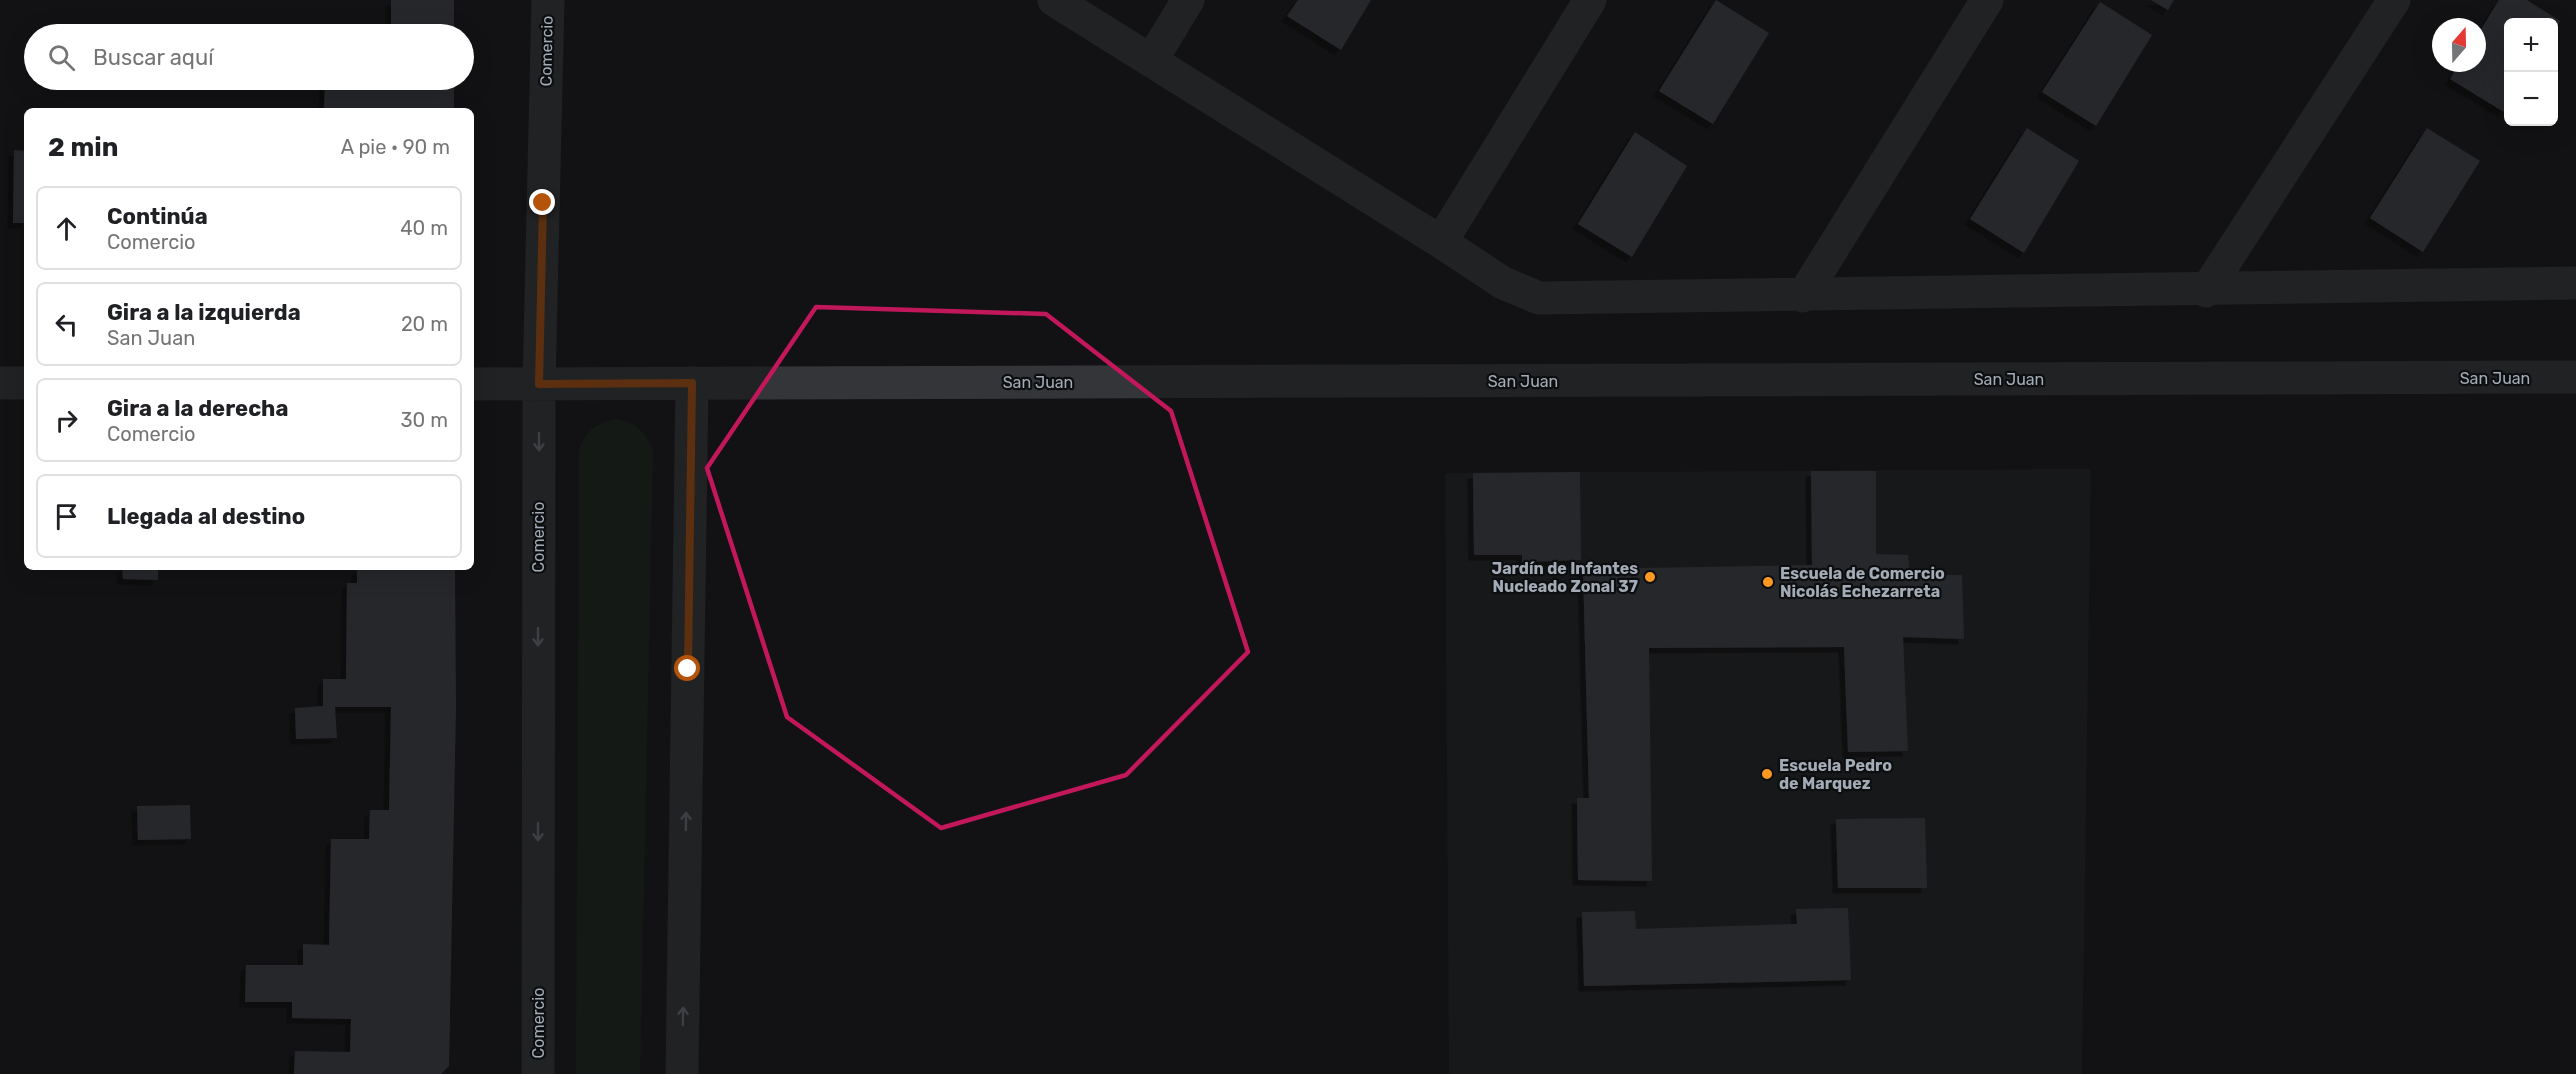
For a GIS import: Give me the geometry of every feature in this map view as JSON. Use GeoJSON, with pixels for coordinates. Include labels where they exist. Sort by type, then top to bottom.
{"type":"FeatureCollection","features":[{"type":"Feature","properties":{"kind":"street","name":"Comercio"},"geometry":{"type":"LineString","coordinates":[[538,1074],[539,384],[548,0]]}},
{"type":"Feature","properties":{"kind":"street"},"geometry":{"type":"LineString","coordinates":[[1054,0],[1503,283],[1539,298],[2206,291],[2576,283]]}},
{"type":"Feature","properties":{"kind":"street"},"geometry":{"type":"LineString","coordinates":[[1151,61],[1188,0]]}},
{"type":"Feature","properties":{"kind":"street"},"geometry":{"type":"LineString","coordinates":[[1441,242],[1590,0]]}},
{"type":"Feature","properties":{"kind":"street"},"geometry":{"type":"LineString","coordinates":[[1803,296],[1987,0]]}},
{"type":"Feature","properties":{"kind":"street"},"geometry":{"type":"LineString","coordinates":[[2206,291],[2394,0]]}},
{"type":"Feature","properties":{"kind":"street","name":"San Juan"},"geometry":{"type":"LineString","coordinates":[[474,384],[2576,377]]}},
{"type":"Feature","properties":{"kind":"street"},"geometry":{"type":"LineString","coordinates":[[0,383],[24,384]]}},
{"type":"Feature","properties":{"kind":"street"},"geometry":{"type":"LineString","coordinates":[[682,1074],[692,383]]}},
{"type":"Feature","properties":{"kind":"highlighted area"},"geometry":{"type":"Polygon","coordinates":[[[816,307],[1046,314],[1171,411],[1248,652],[1126,775],[941,828],[787,717],[707,468],[816,307]]]}},
{"type":"Feature","properties":{"kind":"shaded area"},"geometry":{"type":"Polygon","coordinates":[[[616,419],[623,420],[639,429],[653,451],[640,1074],[576,1074],[579,450],[593,429],[616,419]]]}},
{"type":"Feature","properties":{"kind":"shaded area","name":"Escuela Pedro de Marquez"},"geometry":{"type":"Polygon","coordinates":[[[2091,469],[2082,1074],[1449,1074],[1445,473],[2091,469]]]}},
{"type":"Feature","properties":{"kind":"building"},"geometry":{"type":"Polygon","coordinates":[[[391,0],[454,0],[454,24],[391,24],[391,0]]]}},
{"type":"Feature","properties":{"kind":"building"},"geometry":{"type":"Polygon","coordinates":[[[1298,0],[1371,0],[1341,50],[1287,16],[1298,0]]]}},
{"type":"Feature","properties":{"kind":"building"},"geometry":{"type":"Polygon","coordinates":[[[1716,0],[1769,33],[1713,124],[1659,91],[1716,0]]]}},
{"type":"Feature","properties":{"kind":"building"},"geometry":{"type":"Polygon","coordinates":[[[2151,0],[2174,0],[2168,10],[2151,0]]]}},
{"type":"Feature","properties":{"kind":"building"},"geometry":{"type":"Polygon","coordinates":[[[2499,0],[2527,0],[2555,18],[2504,18],[2504,112],[2450,79],[2454,72],[2486,72],[2486,21],[2499,0]]]}},
{"type":"Feature","properties":{"kind":"building"},"geometry":{"type":"Polygon","coordinates":[[[2100,2],[2152,35],[2096,126],[2042,92],[2100,2]]]}},
{"type":"Feature","properties":{"kind":"building"},"geometry":{"type":"Polygon","coordinates":[[[325,90],[454,90],[454,108],[324,108],[325,90]]]}},
{"type":"Feature","properties":{"kind":"building"},"geometry":{"type":"Polygon","coordinates":[[[2027,128],[2079,161],[2024,253],[1970,219],[2027,128]]]}},
{"type":"Feature","properties":{"kind":"building"},"geometry":{"type":"Polygon","coordinates":[[[2427,128],[2480,161],[2423,252],[2370,218],[2427,128]]]}},
{"type":"Feature","properties":{"kind":"building"},"geometry":{"type":"Polygon","coordinates":[[[1635,132],[1687,166],[1632,257],[1578,224],[1635,132]]]}},
{"type":"Feature","properties":{"kind":"building"},"geometry":{"type":"Polygon","coordinates":[[[14,150],[24,151],[24,223],[13,223],[14,150]]]}},
{"type":"Feature","properties":{"kind":"building"},"geometry":{"type":"Polygon","coordinates":[[[1811,471],[1876,471],[1876,554],[1908,555],[1910,575],[1962,575],[1964,639],[1903,637],[1908,751],[1848,752],[1844,647],[1649,648],[1652,881],[1578,880],[1577,798],[1589,798],[1583,569],[1812,565],[1811,471]]]}},
{"type":"Feature","properties":{"kind":"building"},"geometry":{"type":"Polygon","coordinates":[[[1580,472],[1581,560],[1522,562],[1522,555],[1474,555],[1473,473],[1580,472]]]}},
{"type":"Feature","properties":{"kind":"building"},"geometry":{"type":"Polygon","coordinates":[[[122,570],[158,570],[158,580],[123,579],[122,570]]]}},
{"type":"Feature","properties":{"kind":"building"},"geometry":{"type":"Polygon","coordinates":[[[357,570],[455,570],[456,708],[449,1066],[441,1074],[294,1074],[295,1051],[350,1052],[351,1019],[292,1018],[292,1002],[245,1002],[246,965],[303,965],[303,944],[329,945],[331,839],[369,839],[370,810],[389,810],[391,707],[335,707],[337,738],[296,739],[295,708],[323,706],[323,679],[346,679],[347,583],[357,583],[357,570]]]}},
{"type":"Feature","properties":{"kind":"building"},"geometry":{"type":"Polygon","coordinates":[[[190,805],[191,839],[138,840],[137,806],[190,805]]]}},
{"type":"Feature","properties":{"kind":"building"},"geometry":{"type":"Polygon","coordinates":[[[1925,818],[1927,888],[1838,888],[1836,819],[1925,818]]]}},
{"type":"Feature","properties":{"kind":"building"},"geometry":{"type":"Polygon","coordinates":[[[1848,908],[1851,980],[1584,986],[1582,912],[1635,911],[1636,929],[1797,924],[1796,909],[1848,908]]]}},
{"type":"Feature","properties":{"kind":"place","name":"Jardín de Infantes Nucleado Zonal 37"},"geometry":{"type":"Point","coordinates":[1650,577]}},
{"type":"Feature","properties":{"kind":"place","name":"Escuela de Comercio Nicolás Echezarreta"},"geometry":{"type":"Point","coordinates":[1768,582]}},
{"type":"Feature","properties":{"kind":"place","name":"Escuela Pedro de Marquez"},"geometry":{"type":"Point","coordinates":[1767,774]}},
{"type":"Feature","properties":{"kind":"route"},"geometry":{"type":"LineString","coordinates":[[543,203],[539,384],[692,383],[688,669]]}}]}
